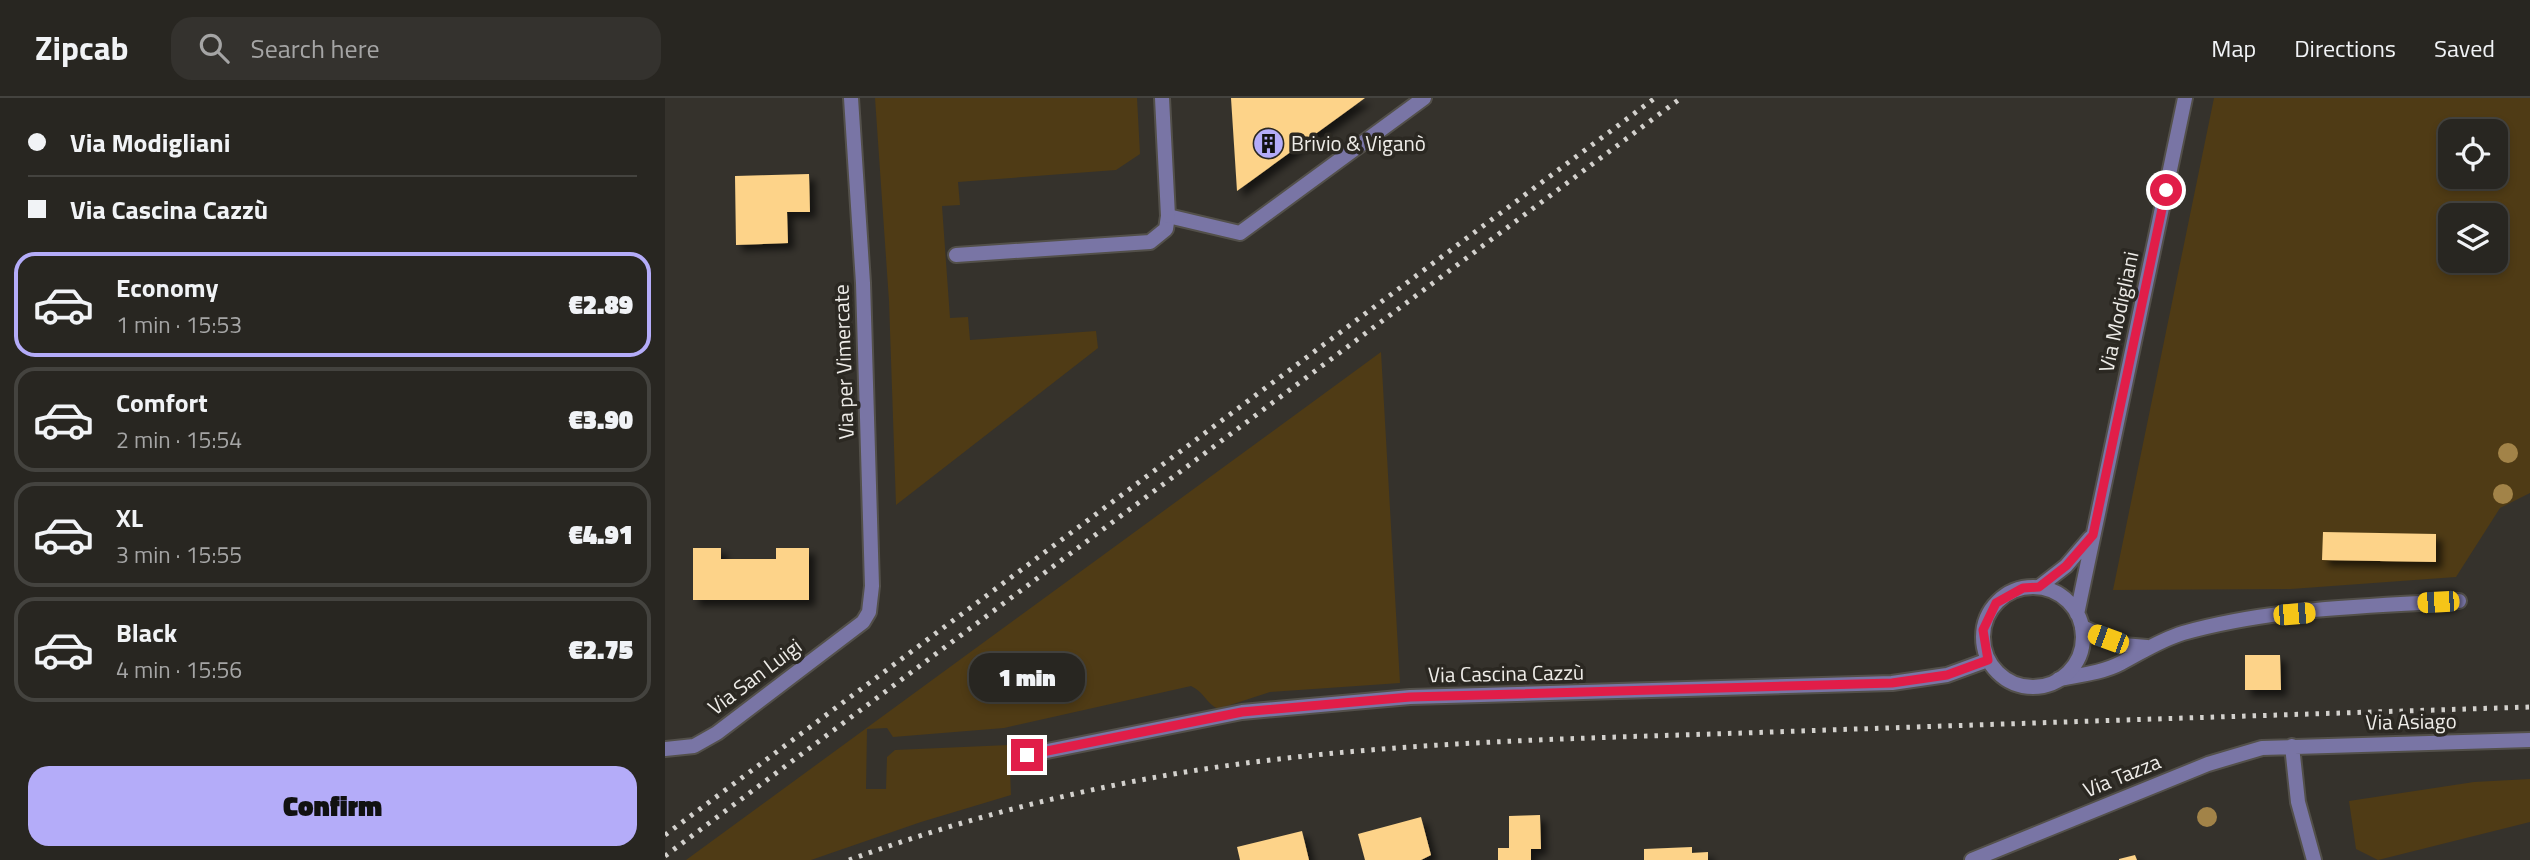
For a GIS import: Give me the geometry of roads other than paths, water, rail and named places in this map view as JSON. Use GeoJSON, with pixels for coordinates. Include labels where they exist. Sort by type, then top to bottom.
{"type":"FeatureCollection","features":[{"type":"Feature","properties":{"kind":"street","name":"Via per Vimercate"},"geometry":{"type":"LineString","coordinates":[[851,98],[863,283],[873,586],[869,612],[863,622]]}},
{"type":"Feature","properties":{"kind":"street"},"geometry":{"type":"LineString","coordinates":[[956,255],[1150,242],[1165,229],[1168,216],[1162,98]]}},
{"type":"Feature","properties":{"kind":"street"},"geometry":{"type":"LineString","coordinates":[[1168,216],[1240,233],[1424,98]]}},
{"type":"Feature","properties":{"kind":"street","name":"Via Modigliani"},"geometry":{"type":"LineString","coordinates":[[2059,679],[2068,672],[2081,651],[2079,621],[2093,535],[2185,98]]}},
{"type":"Feature","properties":{"kind":"street","name":"Via Modigliani"},"geometry":{"type":"LineString","coordinates":[[1988,660],[1983,630],[1988,615],[2009,593],[2039,587],[2066,566],[2093,535]]}},
{"type":"Feature","properties":{"kind":"street"},"geometry":{"type":"LineString","coordinates":[[2039,587],[2061,596],[2079,621],[2123,645],[2147,646]]}},
{"type":"Feature","properties":{"kind":"street"},"geometry":{"type":"LineString","coordinates":[[1988,660],[2007,680],[2019,685],[2046,685],[2059,679],[2119,664],[2147,646],[2183,633],[2294,614],[2459,601]]}},
{"type":"Feature","properties":{"kind":"street","name":"Via San Luigi"},"geometry":{"type":"LineString","coordinates":[[665,748],[694,746],[717,733],[863,622]]}},
{"type":"Feature","properties":{"kind":"street","name":"Via Cascina Cazzù"},"geometry":{"type":"LineString","coordinates":[[1027,755],[1208,717],[1333,702],[1410,697],[1892,683],[1947,675],[1988,660]]}},
{"type":"Feature","properties":{"kind":"street","name":"Via Asiago"},"geometry":{"type":"LineString","coordinates":[[2292,746],[2530,740]]}},
{"type":"Feature","properties":{"kind":"street"},"geometry":{"type":"LineString","coordinates":[[2292,746],[2298,802],[2314,860]]}},
{"type":"Feature","properties":{"kind":"street","name":"Via Tazza"},"geometry":{"type":"LineString","coordinates":[[1972,860],[2230,756],[2292,746]]}},
{"type":"Feature","properties":{"kind":"railway"},"geometry":{"type":"LineString","coordinates":[[665,835],[1655,98]]}},
{"type":"Feature","properties":{"kind":"railway"},"geometry":{"type":"LineString","coordinates":[[665,856],[1681,98]]}},
{"type":"Feature","properties":{"kind":"railway"},"geometry":{"type":"LineString","coordinates":[[849,860],[1001,812],[1105,787],[1210,768],[1389,748],[1581,738],[2530,707]]}},
{"type":"Feature","properties":{"kind":"place","name":"Brivio & Viganò"},"geometry":{"type":"Point","coordinates":[1268,144]}}]}
